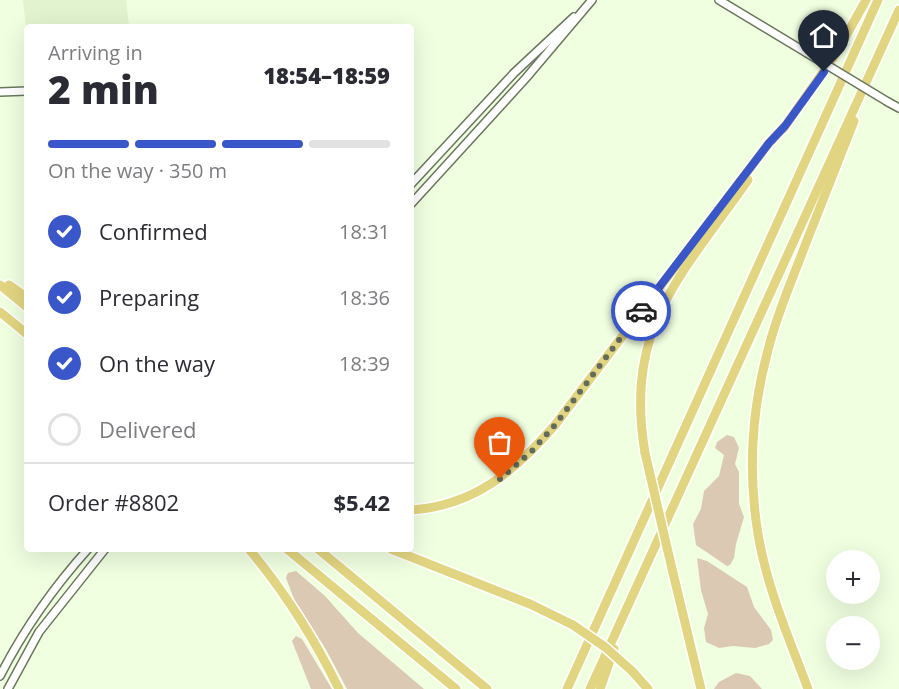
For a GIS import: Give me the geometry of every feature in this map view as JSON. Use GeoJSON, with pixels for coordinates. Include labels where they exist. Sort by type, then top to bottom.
{"type":"FeatureCollection","features":[{"type":"Feature","properties":{"kind":"highway"},"geometry":{"type":"LineString","coordinates":[[700,689],[645,453],[640,412],[641,375],[647,342],[672,286],[837,52],[866,0]]}},
{"type":"Feature","properties":{"kind":"highway"},"geometry":{"type":"LineString","coordinates":[[567,689],[878,0]]}},
{"type":"Feature","properties":{"kind":"highway"},"geometry":{"type":"LineString","coordinates":[[590,689],[898,12]]}},
{"type":"Feature","properties":{"kind":"highway"},"geometry":{"type":"LineString","coordinates":[[808,689],[775,601],[758,534],[753,471],[754,423],[768,347],[784,300],[898,12]]}},
{"type":"Feature","properties":{"kind":"highway"},"geometry":{"type":"LineString","coordinates":[[414,509],[452,502],[474,494],[509,472],[531,452],[555,425],[769,143],[785,126]]}},
{"type":"Feature","properties":{"kind":"highway"},"geometry":{"type":"LineString","coordinates":[[0,279],[24,296]]}},
{"type":"Feature","properties":{"kind":"highway"},"geometry":{"type":"LineString","coordinates":[[0,285],[24,305]]}},
{"type":"Feature","properties":{"kind":"highway"},"geometry":{"type":"LineString","coordinates":[[0,312],[24,332]]}},
{"type":"Feature","properties":{"kind":"highway"},"geometry":{"type":"LineString","coordinates":[[251,552],[280,590],[321,654],[339,689]]}},
{"type":"Feature","properties":{"kind":"highway"},"geometry":{"type":"LineString","coordinates":[[291,552],[456,689]]}},
{"type":"Feature","properties":{"kind":"highway"},"geometry":{"type":"LineString","coordinates":[[322,552],[487,689]]}},
{"type":"Feature","properties":{"kind":"highway"},"geometry":{"type":"LineString","coordinates":[[399,552],[537,607],[573,625],[604,647],[632,671],[648,689]]}},
{"type":"Feature","properties":{"kind":"highway"},"geometry":{"type":"LineString","coordinates":[[600,689],[624,613]]}},
{"type":"Feature","properties":{"kind":"main road"},"geometry":{"type":"LineString","coordinates":[[719,0],[899,108]]}},
{"type":"Feature","properties":{"kind":"main road"},"geometry":{"type":"LineString","coordinates":[[414,181],[512,75],[590,3]]}},
{"type":"Feature","properties":{"kind":"main road"},"geometry":{"type":"LineString","coordinates":[[414,201],[526,78],[590,3]]}},
{"type":"Feature","properties":{"kind":"main road"},"geometry":{"type":"LineString","coordinates":[[0,92],[24,91]]}},
{"type":"Feature","properties":{"kind":"main road"},"geometry":{"type":"LineString","coordinates":[[0,676],[45,600],[85,552]]}},
{"type":"Feature","properties":{"kind":"main road"},"geometry":{"type":"LineString","coordinates":[[8,689],[39,632],[103,552]]}},
{"type":"Feature","properties":{"kind":"shaded area"},"geometry":{"type":"Polygon","coordinates":[[[23,0],[126,0],[129,24],[26,24],[23,0]]]}},
{"type":"Feature","properties":{"kind":"shaded area"},"geometry":{"type":"Polygon","coordinates":[[[727,435],[734,437],[739,448],[735,464],[739,472],[739,504],[744,517],[734,558],[727,566],[696,545],[693,524],[701,509],[704,491],[719,476],[724,455],[715,448],[717,442],[727,435]]]}},
{"type":"Feature","properties":{"kind":"shaded area"},"geometry":{"type":"Polygon","coordinates":[[[697,558],[707,561],[747,587],[754,607],[771,630],[773,640],[769,644],[755,648],[733,646],[719,648],[706,642],[704,628],[708,614],[701,590],[697,558]]]}},
{"type":"Feature","properties":{"kind":"shaded area"},"geometry":{"type":"Polygon","coordinates":[[[296,571],[325,596],[358,633],[424,689],[347,689],[325,648],[294,599],[286,578],[288,573],[296,571]]]}},
{"type":"Feature","properties":{"kind":"shaded area"},"geometry":{"type":"Polygon","coordinates":[[[296,636],[302,639],[332,689],[311,689],[292,641],[296,636]]]}},
{"type":"Feature","properties":{"kind":"shaded area"},"geometry":{"type":"Polygon","coordinates":[[[736,673],[750,676],[762,689],[714,689],[719,682],[736,673]]]}},
{"type":"Feature","properties":{"kind":"way so far"},"geometry":{"type":"LineString","coordinates":[[500,479],[519,464],[555,425],[641,311]]}},
{"type":"Feature","properties":{"kind":"route"},"geometry":{"type":"LineString","coordinates":[[641,311],[769,143],[785,126],[824,72]]}}]}
